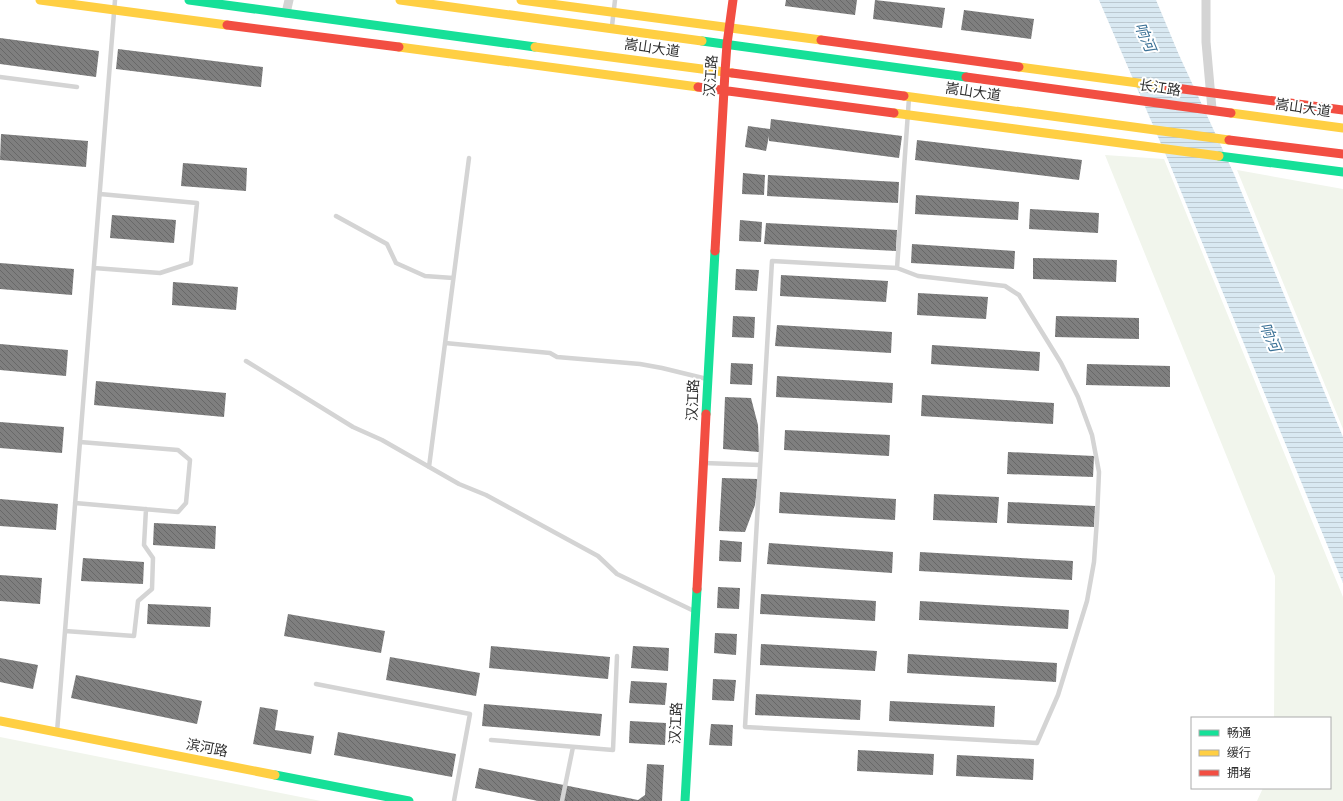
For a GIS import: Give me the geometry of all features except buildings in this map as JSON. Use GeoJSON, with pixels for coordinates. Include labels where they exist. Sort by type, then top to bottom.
{"type":"FeatureCollection","features":[{"type":"Feature","properties":{"kind":"main road"},"geometry":{"type":"LineString","coordinates":[[40,0],[1343,172]]}},
{"type":"Feature","properties":{"kind":"main road","name":"嵩山大道"},"geometry":{"type":"LineString","coordinates":[[189,0],[1212,138],[1343,154]]}},
{"type":"Feature","properties":{"kind":"main road","name":"嵩山大道"},"geometry":{"type":"LineString","coordinates":[[400,0],[472,7],[612,28],[1104,95]]}},
{"type":"Feature","properties":{"kind":"main road"},"geometry":{"type":"LineString","coordinates":[[521,0],[1343,110]]}},
{"type":"Feature","properties":{"kind":"main road","name":"汉江路"},"geometry":{"type":"LineString","coordinates":[[685,801],[725,72],[733,0]]}},
{"type":"Feature","properties":{"kind":"main road","name":"长江路"},"geometry":{"type":"LineString","coordinates":[[1104,95],[1212,109]]}},
{"type":"Feature","properties":{"kind":"main road","name":"嵩山大道"},"geometry":{"type":"LineString","coordinates":[[1212,109],[1343,128]]}},
{"type":"Feature","properties":{"kind":"main road","name":"滨河路"},"geometry":{"type":"LineString","coordinates":[[0,721],[409,801]]}},
{"type":"Feature","properties":{"kind":"street"},"geometry":{"type":"LineString","coordinates":[[286,13],[289,0]]}},
{"type":"Feature","properties":{"kind":"street"},"geometry":{"type":"LineString","coordinates":[[1206,0],[1206,42],[1212,109]]}},
{"type":"Feature","properties":{"kind":"lane"},"geometry":{"type":"LineString","coordinates":[[57,733],[115,0]]}},
{"type":"Feature","properties":{"kind":"lane"},"geometry":{"type":"LineString","coordinates":[[612,28],[615,0]]}},
{"type":"Feature","properties":{"kind":"lane"},"geometry":{"type":"LineString","coordinates":[[0,77],[77,87]]}},
{"type":"Feature","properties":{"kind":"lane"},"geometry":{"type":"LineString","coordinates":[[897,268],[909,97]]}},
{"type":"Feature","properties":{"kind":"lane"},"geometry":{"type":"LineString","coordinates":[[429,467],[469,158]]}},
{"type":"Feature","properties":{"kind":"lane"},"geometry":{"type":"LineString","coordinates":[[94,268],[160,273],[191,263],[197,203],[100,194]]}},
{"type":"Feature","properties":{"kind":"lane"},"geometry":{"type":"LineString","coordinates":[[336,216],[387,244],[396,263],[425,276],[453,278]]}},
{"type":"Feature","properties":{"kind":"lane"},"geometry":{"type":"LineString","coordinates":[[772,261],[897,268],[918,276],[1005,286],[1019,295],[1061,363],[1078,397],[1092,435],[1099,472],[1098,519],[1094,562],[1087,600],[1058,695],[1036,743],[745,727],[772,261]]}},
{"type":"Feature","properties":{"kind":"lane"},"geometry":{"type":"LineString","coordinates":[[445,343],[550,353],[557,357],[640,364],[708,379]]}},
{"type":"Feature","properties":{"kind":"lane"},"geometry":{"type":"LineString","coordinates":[[246,361],[353,427],[382,440],[459,484],[486,495],[598,556],[617,574],[696,612]]}},
{"type":"Feature","properties":{"kind":"lane"},"geometry":{"type":"LineString","coordinates":[[75,503],[178,512],[186,503],[190,460],[178,450],[80,442]]}},
{"type":"Feature","properties":{"kind":"lane"},"geometry":{"type":"LineString","coordinates":[[704,463],[760,466]]}},
{"type":"Feature","properties":{"kind":"lane"},"geometry":{"type":"LineString","coordinates":[[65,631],[134,636],[138,601],[152,589],[153,558],[144,545],[146,509]]}},
{"type":"Feature","properties":{"kind":"lane"},"geometry":{"type":"LineString","coordinates":[[491,740],[613,750],[617,656]]}},
{"type":"Feature","properties":{"kind":"lane"},"geometry":{"type":"LineString","coordinates":[[316,684],[470,714],[454,801]]}},
{"type":"Feature","properties":{"kind":"lane"},"geometry":{"type":"LineString","coordinates":[[562,801],[573,747]]}},
{"type":"Feature","properties":{"kind":"shaded area"},"geometry":{"type":"Polygon","coordinates":[[[1105,155],[1164,159],[1343,597],[1343,801],[1257,801],[1263,789],[1331,789],[1331,717],[1274,717],[1275,576],[1105,155]]]}},
{"type":"Feature","properties":{"kind":"shaded area"},"geometry":{"type":"Polygon","coordinates":[[[1237,170],[1343,189],[1343,429],[1237,170]]]}},
{"type":"Feature","properties":{"kind":"shaded area"},"geometry":{"type":"Polygon","coordinates":[[[0,737],[321,801],[0,801],[0,737]]]}},
{"type":"Feature","properties":{"kind":"water","name":"响河"},"geometry":{"type":"Polygon","coordinates":[[[1099,0],[1156,0],[1179,55],[1234,174],[1343,437],[1343,583],[1168,160],[1099,0]]]}},
{"type":"Feature","properties":{"kind":"traffic: fast"},"geometry":{"type":"LineString","coordinates":[[189,0],[535,47]]}},
{"type":"Feature","properties":{"kind":"traffic: fast"},"geometry":{"type":"LineString","coordinates":[[702,41],[966,77]]}},
{"type":"Feature","properties":{"kind":"traffic: fast"},"geometry":{"type":"LineString","coordinates":[[1219,156],[1343,172]]}},
{"type":"Feature","properties":{"kind":"traffic: fast"},"geometry":{"type":"LineString","coordinates":[[706,414],[715,251]]}},
{"type":"Feature","properties":{"kind":"traffic: fast"},"geometry":{"type":"LineString","coordinates":[[685,801],[697,589]]}},
{"type":"Feature","properties":{"kind":"traffic: fast"},"geometry":{"type":"LineString","coordinates":[[275,775],[409,801]]}},
{"type":"Feature","properties":{"kind":"traffic: slow"},"geometry":{"type":"LineString","coordinates":[[40,0],[227,25]]}},
{"type":"Feature","properties":{"kind":"traffic: slow"},"geometry":{"type":"LineString","coordinates":[[400,0],[702,41]]}},
{"type":"Feature","properties":{"kind":"traffic: slow"},"geometry":{"type":"LineString","coordinates":[[521,0],[821,40]]}},
{"type":"Feature","properties":{"kind":"traffic: slow"},"geometry":{"type":"LineString","coordinates":[[399,47],[698,87]]}},
{"type":"Feature","properties":{"kind":"traffic: slow"},"geometry":{"type":"LineString","coordinates":[[535,47],[732,73]]}},
{"type":"Feature","properties":{"kind":"traffic: slow"},"geometry":{"type":"LineString","coordinates":[[1019,67],[1168,87]]}},
{"type":"Feature","properties":{"kind":"traffic: slow"},"geometry":{"type":"LineString","coordinates":[[904,96],[1229,140]]}},
{"type":"Feature","properties":{"kind":"traffic: slow"},"geometry":{"type":"LineString","coordinates":[[894,113],[1219,156]]}},
{"type":"Feature","properties":{"kind":"traffic: slow"},"geometry":{"type":"LineString","coordinates":[[1231,113],[1343,128]]}},
{"type":"Feature","properties":{"kind":"traffic: slow"},"geometry":{"type":"LineString","coordinates":[[0,721],[275,775]]}},
{"type":"Feature","properties":{"kind":"traffic: jam"},"geometry":{"type":"LineString","coordinates":[[715,251],[727,44],[733,0]]}},
{"type":"Feature","properties":{"kind":"traffic: jam"},"geometry":{"type":"LineString","coordinates":[[227,25],[399,47]]}},
{"type":"Feature","properties":{"kind":"traffic: jam"},"geometry":{"type":"LineString","coordinates":[[821,40],[1019,67]]}},
{"type":"Feature","properties":{"kind":"traffic: jam"},"geometry":{"type":"LineString","coordinates":[[732,73],[904,96]]}},
{"type":"Feature","properties":{"kind":"traffic: jam"},"geometry":{"type":"LineString","coordinates":[[966,77],[1231,113]]}},
{"type":"Feature","properties":{"kind":"traffic: jam"},"geometry":{"type":"LineString","coordinates":[[698,87],[894,113]]}},
{"type":"Feature","properties":{"kind":"traffic: jam"},"geometry":{"type":"LineString","coordinates":[[1168,87],[1343,110]]}},
{"type":"Feature","properties":{"kind":"traffic: jam"},"geometry":{"type":"LineString","coordinates":[[1229,140],[1343,154]]}},
{"type":"Feature","properties":{"kind":"traffic: jam"},"geometry":{"type":"LineString","coordinates":[[697,589],[706,414]]}}]}
